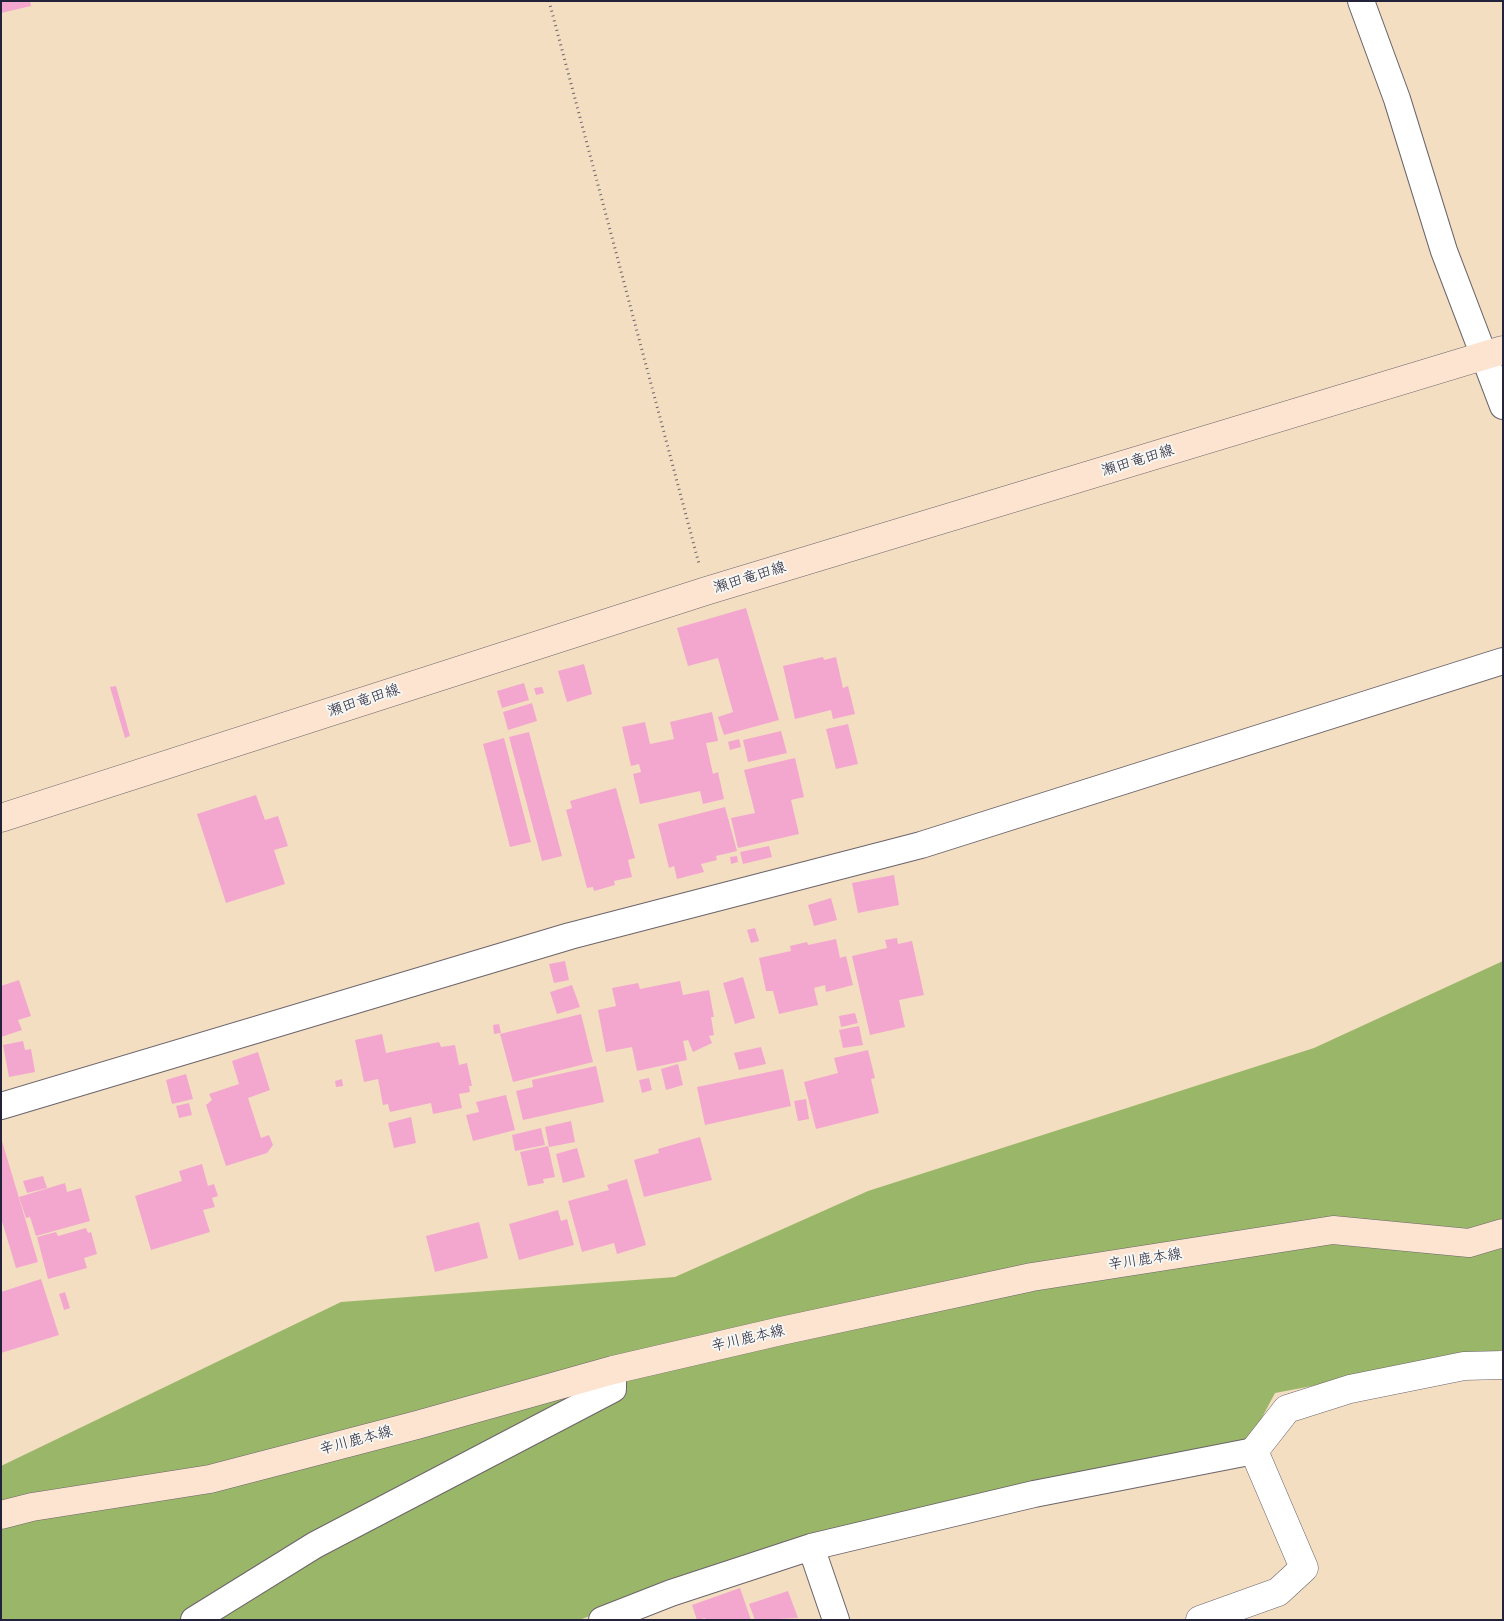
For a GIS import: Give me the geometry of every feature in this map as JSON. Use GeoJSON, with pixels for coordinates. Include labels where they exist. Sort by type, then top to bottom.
{"type":"FeatureCollection","features":[{"type":"Feature","properties":{"kind":"main road","name":"瀬田竜田線"},"geometry":{"type":"LineString","coordinates":[[1,818],[706,591],[1493,353]]}},
{"type":"Feature","properties":{"kind":"main road","name":"辛川鹿本線"},"geometry":{"type":"LineString","coordinates":[[1,1515],[32,1507],[210,1479],[418,1425],[613,1370],[781,1331],[1032,1277],[1333,1230],[1469,1243],[1503,1233]]}},
{"type":"Feature","properties":{"kind":"street"},"geometry":{"type":"LineString","coordinates":[[1361,1],[1397,99],[1444,251],[1493,353],[1503,406]]}},
{"type":"Feature","properties":{"kind":"street"},"geometry":{"type":"LineString","coordinates":[[1,1106],[570,936],[921,845],[1503,661]]}},
{"type":"Feature","properties":{"kind":"street"},"geometry":{"type":"LineString","coordinates":[[602,1620],[671,1593],[811,1547],[1034,1494],[1254,1451],[1287,1409],[1350,1389],[1464,1366],[1503,1365]]}},
{"type":"Feature","properties":{"kind":"street"},"geometry":{"type":"LineString","coordinates":[[194,1620],[315,1545],[613,1389],[613,1370]]}},
{"type":"Feature","properties":{"kind":"street"},"geometry":{"type":"LineString","coordinates":[[1200,1620],[1278,1592],[1304,1568],[1254,1451]]}},
{"type":"Feature","properties":{"kind":"street"},"geometry":{"type":"LineString","coordinates":[[811,1547],[836,1620]]}},
{"type":"Feature","properties":{"kind":"path"},"geometry":{"type":"LineString","coordinates":[[549,1],[706,591]]}},
{"type":"Feature","properties":{"kind":"green space"},"geometry":{"type":"Polygon","coordinates":[[[1503,961],[1503,1350],[1275,1393],[1249,1442],[806,1537],[579,1620],[1,1620],[1,1466],[341,1302],[675,1277],[868,1191],[1314,1048],[1503,961]]]}},
{"type":"Feature","properties":{"kind":"building"},"geometry":{"type":"Polygon","coordinates":[[[1,1],[30,1],[31,6],[1,13],[1,1]]]}},
{"type":"Feature","properties":{"kind":"building"},"geometry":{"type":"Polygon","coordinates":[[[746,608],[779,720],[724,735],[718,717],[733,712],[718,658],[688,666],[677,628],[746,608]]]}},
{"type":"Feature","properties":{"kind":"building"},"geometry":{"type":"Polygon","coordinates":[[[823,657],[824,660],[836,657],[843,688],[848,686],[855,714],[833,719],[831,710],[795,719],[783,666],[823,657]]]}},
{"type":"Feature","properties":{"kind":"building"},"geometry":{"type":"Polygon","coordinates":[[[584,664],[592,694],[567,702],[558,671],[584,664]]]}},
{"type":"Feature","properties":{"kind":"building"},"geometry":{"type":"Polygon","coordinates":[[[524,683],[529,700],[502,708],[497,691],[524,683]]]}},
{"type":"Feature","properties":{"kind":"building"},"geometry":{"type":"Polygon","coordinates":[[[116,686],[130,736],[125,738],[110,687],[116,686]]]}},
{"type":"Feature","properties":{"kind":"building"},"geometry":{"type":"Polygon","coordinates":[[[542,687],[544,693],[536,695],[534,688],[542,687]]]}},
{"type":"Feature","properties":{"kind":"building"},"geometry":{"type":"Polygon","coordinates":[[[532,703],[537,721],[508,730],[503,712],[532,703]]]}},
{"type":"Feature","properties":{"kind":"building"},"geometry":{"type":"Polygon","coordinates":[[[712,712],[718,741],[706,743],[713,774],[718,772],[724,799],[703,804],[700,791],[640,804],[633,774],[641,772],[639,764],[631,766],[622,727],[645,722],[650,744],[674,739],[670,722],[712,712]]]}},
{"type":"Feature","properties":{"kind":"building"},"geometry":{"type":"Polygon","coordinates":[[[848,724],[858,764],[836,769],[826,729],[848,724]]]}},
{"type":"Feature","properties":{"kind":"building"},"geometry":{"type":"Polygon","coordinates":[[[781,731],[787,753],[748,762],[743,740],[781,731]]]}},
{"type":"Feature","properties":{"kind":"building"},"geometry":{"type":"Polygon","coordinates":[[[529,732],[562,856],[542,861],[509,737],[529,732]]]}},
{"type":"Feature","properties":{"kind":"building"},"geometry":{"type":"Polygon","coordinates":[[[504,738],[531,842],[510,847],[483,744],[504,738]]]}},
{"type":"Feature","properties":{"kind":"building"},"geometry":{"type":"Polygon","coordinates":[[[739,739],[741,747],[730,750],[728,742],[739,739]]]}},
{"type":"Feature","properties":{"kind":"building"},"geometry":{"type":"Polygon","coordinates":[[[795,758],[804,797],[791,800],[799,834],[738,848],[731,818],[755,813],[744,770],[795,758]]]}},
{"type":"Feature","properties":{"kind":"building"},"geometry":{"type":"Polygon","coordinates":[[[616,788],[635,858],[628,860],[632,877],[614,881],[615,885],[594,891],[593,887],[587,888],[566,810],[572,808],[570,801],[616,788]]]}},
{"type":"Feature","properties":{"kind":"building"},"geometry":{"type":"Polygon","coordinates":[[[256,795],[265,820],[278,816],[288,846],[274,850],[285,884],[226,903],[197,814],[256,795]]]}},
{"type":"Feature","properties":{"kind":"building"},"geometry":{"type":"Polygon","coordinates":[[[725,807],[737,851],[716,856],[717,860],[701,864],[704,872],[677,879],[674,866],[669,868],[658,824],[725,807]]]}},
{"type":"Feature","properties":{"kind":"building"},"geometry":{"type":"Polygon","coordinates":[[[769,846],[772,857],[743,864],[740,852],[769,846]]]}},
{"type":"Feature","properties":{"kind":"building"},"geometry":{"type":"Polygon","coordinates":[[[737,856],[738,862],[731,864],[730,857],[737,856]]]}},
{"type":"Feature","properties":{"kind":"building"},"geometry":{"type":"Polygon","coordinates":[[[894,875],[899,905],[858,913],[852,883],[894,875]]]}},
{"type":"Feature","properties":{"kind":"building"},"geometry":{"type":"Polygon","coordinates":[[[831,898],[837,920],[814,926],[808,905],[831,898]]]}},
{"type":"Feature","properties":{"kind":"building"},"geometry":{"type":"Polygon","coordinates":[[[755,928],[759,941],[751,943],[747,930],[755,928]]]}},
{"type":"Feature","properties":{"kind":"building"},"geometry":{"type":"Polygon","coordinates":[[[897,938],[898,944],[912,941],[924,995],[899,1000],[905,1027],[870,1035],[852,956],[887,948],[885,940],[897,938]]]}},
{"type":"Feature","properties":{"kind":"building"},"geometry":{"type":"Polygon","coordinates":[[[836,939],[840,958],[846,956],[853,985],[826,992],[825,985],[814,988],[818,1005],[779,1014],[773,991],[766,991],[759,958],[791,951],[790,946],[807,942],[808,945],[836,939]]]}},
{"type":"Feature","properties":{"kind":"building"},"geometry":{"type":"Polygon","coordinates":[[[565,961],[569,980],[554,983],[549,964],[565,961]]]}},
{"type":"Feature","properties":{"kind":"building"},"geometry":{"type":"Polygon","coordinates":[[[743,977],[755,1018],[735,1024],[723,983],[743,977]]]}},
{"type":"Feature","properties":{"kind":"building"},"geometry":{"type":"Polygon","coordinates":[[[19,980],[31,1016],[18,1020],[22,1030],[1,1037],[1,986],[19,980]]]}},
{"type":"Feature","properties":{"kind":"building"},"geometry":{"type":"Polygon","coordinates":[[[680,981],[683,995],[709,990],[714,1017],[711,1017],[714,1035],[709,1036],[712,1043],[693,1052],[688,1040],[683,1041],[687,1060],[637,1071],[632,1047],[606,1052],[598,1010],[616,1006],[612,988],[638,983],[640,989],[680,981]]]}},
{"type":"Feature","properties":{"kind":"building"},"geometry":{"type":"Polygon","coordinates":[[[572,985],[580,1007],[557,1014],[550,992],[572,985]]]}},
{"type":"Feature","properties":{"kind":"building"},"geometry":{"type":"Polygon","coordinates":[[[855,1013],[858,1023],[841,1027],[839,1016],[855,1013]]]}},
{"type":"Feature","properties":{"kind":"building"},"geometry":{"type":"Polygon","coordinates":[[[581,1014],[593,1062],[513,1082],[500,1034],[581,1014]]]}},
{"type":"Feature","properties":{"kind":"building"},"geometry":{"type":"Polygon","coordinates":[[[499,1024],[501,1033],[494,1034],[493,1025],[499,1024]]]}},
{"type":"Feature","properties":{"kind":"building"},"geometry":{"type":"Polygon","coordinates":[[[859,1026],[863,1045],[843,1048],[839,1030],[859,1026]]]}},
{"type":"Feature","properties":{"kind":"building"},"geometry":{"type":"Polygon","coordinates":[[[382,1034],[386,1053],[439,1042],[441,1047],[455,1045],[459,1065],[467,1063],[472,1086],[469,1086],[470,1092],[459,1094],[462,1108],[433,1114],[431,1103],[390,1112],[388,1104],[383,1105],[378,1079],[364,1082],[355,1040],[382,1034]]]}},
{"type":"Feature","properties":{"kind":"building"},"geometry":{"type":"Polygon","coordinates":[[[23,1041],[25,1050],[31,1049],[35,1072],[9,1077],[3,1045],[23,1041]]]}},
{"type":"Feature","properties":{"kind":"building"},"geometry":{"type":"Polygon","coordinates":[[[761,1047],[766,1064],[739,1070],[734,1053],[761,1047]]]}},
{"type":"Feature","properties":{"kind":"building"},"geometry":{"type":"Polygon","coordinates":[[[868,1050],[875,1078],[871,1079],[879,1113],[816,1129],[804,1082],[838,1073],[834,1058],[868,1050]]]}},
{"type":"Feature","properties":{"kind":"building"},"geometry":{"type":"Polygon","coordinates":[[[258,1052],[270,1090],[248,1098],[261,1138],[269,1135],[273,1145],[267,1153],[226,1166],[206,1105],[212,1100],[209,1094],[239,1084],[232,1061],[258,1052]]]}},
{"type":"Feature","properties":{"kind":"building"},"geometry":{"type":"Polygon","coordinates":[[[678,1064],[683,1085],[666,1090],[661,1069],[678,1064]]]}},
{"type":"Feature","properties":{"kind":"building"},"geometry":{"type":"Polygon","coordinates":[[[596,1066],[604,1102],[523,1120],[516,1091],[533,1087],[532,1080],[596,1066]]]}},
{"type":"Feature","properties":{"kind":"building"},"geometry":{"type":"Polygon","coordinates":[[[783,1069],[791,1106],[705,1125],[697,1087],[783,1069]]]}},
{"type":"Feature","properties":{"kind":"building"},"geometry":{"type":"Polygon","coordinates":[[[186,1074],[193,1099],[172,1104],[166,1080],[186,1074]]]}},
{"type":"Feature","properties":{"kind":"building"},"geometry":{"type":"Polygon","coordinates":[[[649,1078],[652,1090],[642,1093],[639,1080],[649,1078]]]}},
{"type":"Feature","properties":{"kind":"building"},"geometry":{"type":"Polygon","coordinates":[[[342,1079],[343,1086],[336,1087],[335,1081],[342,1079]]]}},
{"type":"Feature","properties":{"kind":"building"},"geometry":{"type":"Polygon","coordinates":[[[506,1095],[515,1130],[473,1141],[466,1115],[479,1112],[476,1102],[506,1095]]]}},
{"type":"Feature","properties":{"kind":"building"},"geometry":{"type":"Polygon","coordinates":[[[806,1099],[809,1119],[798,1121],[794,1101],[806,1099]]]}},
{"type":"Feature","properties":{"kind":"building"},"geometry":{"type":"Polygon","coordinates":[[[189,1103],[192,1115],[179,1118],[176,1106],[189,1103]]]}},
{"type":"Feature","properties":{"kind":"building"},"geometry":{"type":"Polygon","coordinates":[[[411,1117],[416,1143],[394,1148],[388,1123],[411,1117]]]}},
{"type":"Feature","properties":{"kind":"building"},"geometry":{"type":"Polygon","coordinates":[[[571,1121],[575,1142],[549,1147],[545,1127],[571,1121]]]}},
{"type":"Feature","properties":{"kind":"building"},"geometry":{"type":"Polygon","coordinates":[[[541,1128],[545,1145],[515,1151],[512,1135],[541,1128]]]}},
{"type":"Feature","properties":{"kind":"building"},"geometry":{"type":"Polygon","coordinates":[[[700,1137],[712,1180],[644,1197],[634,1160],[659,1153],[658,1149],[700,1137]]]}},
{"type":"Feature","properties":{"kind":"building"},"geometry":{"type":"Polygon","coordinates":[[[2,1141],[38,1262],[16,1268],[1,1218],[2,1141]]]}},
{"type":"Feature","properties":{"kind":"building"},"geometry":{"type":"Polygon","coordinates":[[[548,1146],[555,1177],[543,1179],[544,1183],[528,1186],[520,1152],[548,1146]]]}},
{"type":"Feature","properties":{"kind":"building"},"geometry":{"type":"Polygon","coordinates":[[[577,1148],[585,1177],[563,1183],[556,1154],[577,1148]]]}},
{"type":"Feature","properties":{"kind":"building"},"geometry":{"type":"Polygon","coordinates":[[[202,1164],[208,1186],[214,1184],[218,1196],[212,1198],[215,1207],[203,1210],[210,1232],[151,1250],[135,1196],[182,1181],[179,1171],[202,1164]]]}},
{"type":"Feature","properties":{"kind":"building"},"geometry":{"type":"Polygon","coordinates":[[[43,1176],[47,1188],[27,1193],[23,1181],[43,1176]]]}},
{"type":"Feature","properties":{"kind":"building"},"geometry":{"type":"Polygon","coordinates":[[[627,1179],[646,1245],[617,1254],[614,1243],[582,1252],[568,1201],[609,1190],[607,1185],[627,1179]]]}},
{"type":"Feature","properties":{"kind":"building"},"geometry":{"type":"Polygon","coordinates":[[[65,1183],[67,1192],[81,1188],[90,1221],[36,1236],[30,1217],[26,1218],[19,1197],[65,1183]]]}},
{"type":"Feature","properties":{"kind":"building"},"geometry":{"type":"Polygon","coordinates":[[[558,1210],[561,1221],[567,1219],[574,1245],[519,1260],[509,1224],[558,1210]]]}},
{"type":"Feature","properties":{"kind":"building"},"geometry":{"type":"Polygon","coordinates":[[[479,1222],[488,1258],[435,1272],[426,1236],[479,1222]]]}},
{"type":"Feature","properties":{"kind":"building"},"geometry":{"type":"Polygon","coordinates":[[[86,1228],[88,1233],[91,1232],[97,1254],[84,1258],[87,1268],[48,1279],[37,1237],[56,1232],[58,1236],[86,1228]]]}},
{"type":"Feature","properties":{"kind":"building"},"geometry":{"type":"Polygon","coordinates":[[[41,1279],[59,1335],[1,1353],[1,1292],[41,1279]]]}},
{"type":"Feature","properties":{"kind":"building"},"geometry":{"type":"Polygon","coordinates":[[[65,1292],[70,1308],[64,1310],[59,1294],[65,1292]]]}},
{"type":"Feature","properties":{"kind":"building"},"geometry":{"type":"Polygon","coordinates":[[[740,1588],[751,1620],[706,1620],[705,1618],[697,1620],[692,1605],[740,1588]]]}},
{"type":"Feature","properties":{"kind":"building"},"geometry":{"type":"Polygon","coordinates":[[[788,1591],[798,1618],[755,1620],[749,1604],[788,1591]]]}}]}
